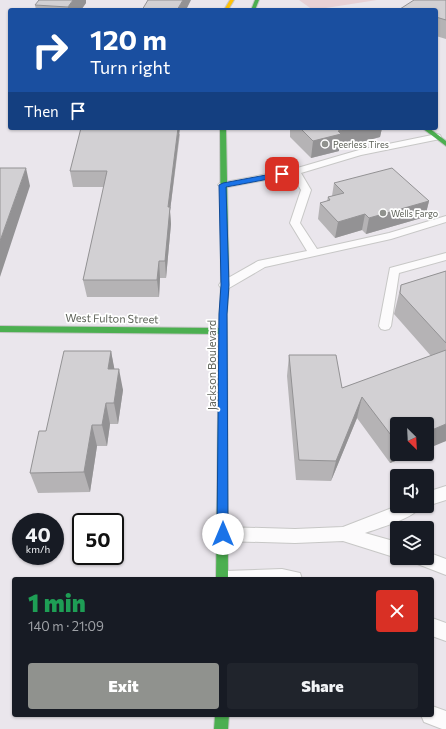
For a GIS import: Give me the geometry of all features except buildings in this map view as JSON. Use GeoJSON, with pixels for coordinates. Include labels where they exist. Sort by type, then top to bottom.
{"type":"FeatureCollection","features":[{"type":"Feature","properties":{"kind":"main road","name":"Jackson Boulevard"},"geometry":{"type":"LineString","coordinates":[[222,130],[225,285],[223,577]]}},
{"type":"Feature","properties":{"kind":"main road"},"geometry":{"type":"LineString","coordinates":[[428,130],[446,144]]}},
{"type":"Feature","properties":{"kind":"main road","name":"West Fulton Street"},"geometry":{"type":"LineString","coordinates":[[0,329],[224,331]]}},
{"type":"Feature","properties":{"kind":"main road"},"geometry":{"type":"LineString","coordinates":[[222,717],[222,729]]}},
{"type":"Feature","properties":{"kind":"lane"},"geometry":{"type":"LineString","coordinates":[[223,185],[295,172],[359,153],[437,137]]}},
{"type":"Feature","properties":{"kind":"lane"},"geometry":{"type":"LineString","coordinates":[[295,172],[306,190],[295,223],[314,253]]}},
{"type":"Feature","properties":{"kind":"lane"},"geometry":{"type":"LineString","coordinates":[[225,285],[262,264],[391,236],[446,219]]}},
{"type":"Feature","properties":{"kind":"lane"},"geometry":{"type":"LineString","coordinates":[[385,326],[394,271],[446,256]]}},
{"type":"Feature","properties":{"kind":"lane"},"geometry":{"type":"LineString","coordinates":[[434,497],[446,493]]}},
{"type":"Feature","properties":{"kind":"lane"},"geometry":{"type":"LineString","coordinates":[[223,534],[295,536],[343,534],[398,513]]}},
{"type":"Feature","properties":{"kind":"lane"},"geometry":{"type":"LineString","coordinates":[[343,534],[390,548]]}},
{"type":"Feature","properties":{"kind":"lane"},"geometry":{"type":"LineString","coordinates":[[434,563],[446,567]]}},
{"type":"Feature","properties":{"kind":"lane"},"geometry":{"type":"LineString","coordinates":[[434,628],[446,632]]}},
{"type":"Feature","properties":{"kind":"lane"},"geometry":{"type":"LineString","coordinates":[[434,716],[446,721]]}},
{"type":"Feature","properties":{"kind":"shaded area"},"geometry":{"type":"Polygon","coordinates":[[[299,0],[377,0],[326,8],[310,8],[299,0]]]}},
{"type":"Feature","properties":{"kind":"traffic: fast"},"geometry":{"type":"LineString","coordinates":[[254,8],[257,0]]}},
{"type":"Feature","properties":{"kind":"traffic: fast"},"geometry":{"type":"LineString","coordinates":[[222,577],[223,314],[225,285],[223,130]]}},
{"type":"Feature","properties":{"kind":"traffic: fast"},"geometry":{"type":"LineString","coordinates":[[428,130],[446,144]]}},
{"type":"Feature","properties":{"kind":"traffic: fast"},"geometry":{"type":"LineString","coordinates":[[0,329],[224,331]]}},
{"type":"Feature","properties":{"kind":"traffic: fast"},"geometry":{"type":"LineString","coordinates":[[221,729],[222,717]]}},
{"type":"Feature","properties":{"kind":"traffic: slow"},"geometry":{"type":"LineString","coordinates":[[227,8],[232,0]]}},
{"type":"Feature","properties":{"kind":"place","name":"Peerless Tires"},"geometry":{"type":"Point","coordinates":[325,144]}},
{"type":"Feature","properties":{"kind":"place","name":"Wells Fargo"},"geometry":{"type":"Point","coordinates":[383,213]}},
{"type":"Feature","properties":{"kind":"route"},"geometry":{"type":"LineString","coordinates":[[223,534],[223,314],[225,285],[223,185],[282,174]]}}]}
